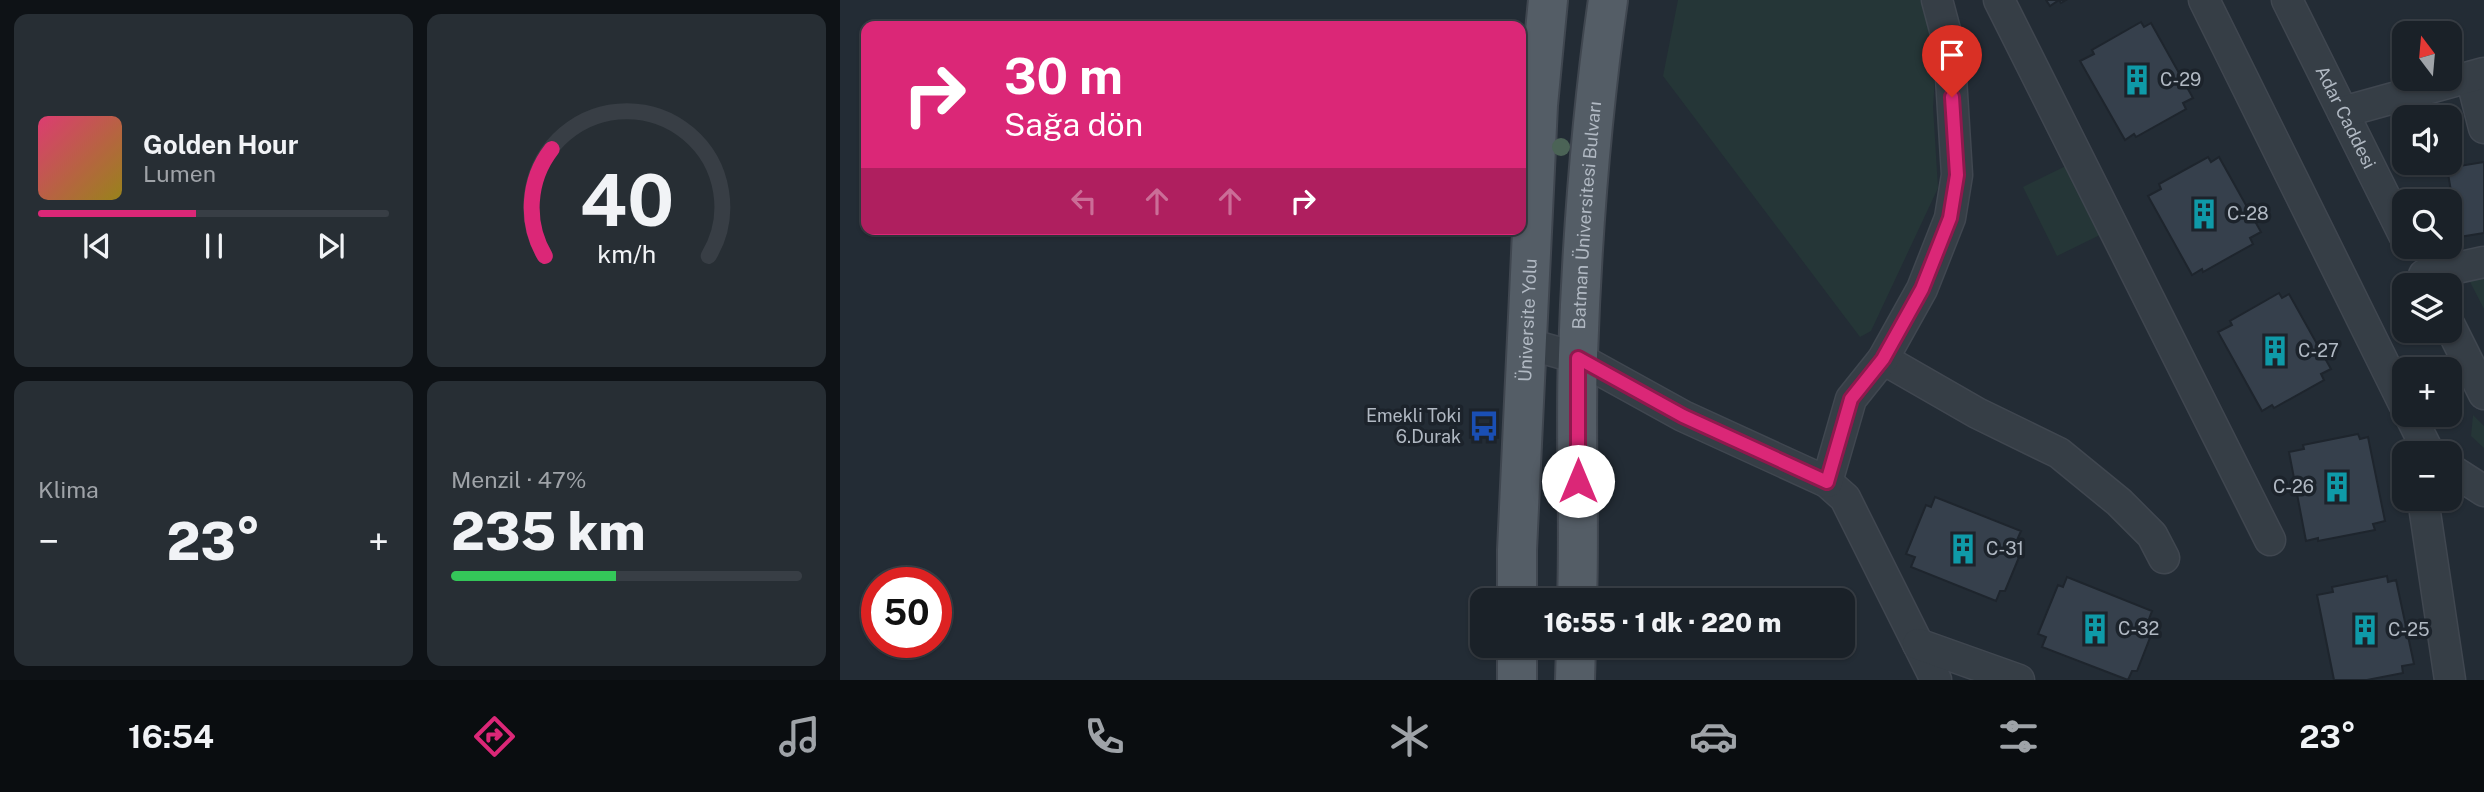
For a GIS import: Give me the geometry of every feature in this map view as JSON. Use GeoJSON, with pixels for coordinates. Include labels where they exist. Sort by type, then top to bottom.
{"type":"FeatureCollection","features":[{"type":"Feature","properties":{"kind":"main road","name":"Üniversite Yolu"},"geometry":{"type":"LineString","coordinates":[[1517,588],[1538,105],[1548,0]]}},
{"type":"Feature","properties":{"kind":"main road","name":"Batman Üniversitesi Bulvarı"},"geometry":{"type":"LineString","coordinates":[[1577,588],[1578,358],[1595,89],[1608,0]]}},
{"type":"Feature","properties":{"kind":"main road"},"geometry":{"type":"LineString","coordinates":[[1517,658],[1517,680]]}},
{"type":"Feature","properties":{"kind":"main road"},"geometry":{"type":"LineString","coordinates":[[1575,680],[1576,658]]}},
{"type":"Feature","properties":{"kind":"street"},"geometry":{"type":"LineString","coordinates":[[1827,482],[1851,399],[1883,359],[1922,289],[1950,218],[1957,175],[1949,45],[1937,0]]}},
{"type":"Feature","properties":{"kind":"street"},"geometry":{"type":"LineString","coordinates":[[1999,0],[2270,540]]}},
{"type":"Feature","properties":{"kind":"street"},"geometry":{"type":"LineString","coordinates":[[2204,0],[2392,378]]}},
{"type":"Feature","properties":{"kind":"street","name":"Adar Caddesi"},"geometry":{"type":"LineString","coordinates":[[2287,0],[2392,210]]}},
{"type":"Feature","properties":{"kind":"street"},"geometry":{"type":"LineString","coordinates":[[2343,112],[2477,75],[2484,128]]}},
{"type":"Feature","properties":{"kind":"street"},"geometry":{"type":"LineString","coordinates":[[2449,273],[2484,262]]}},
{"type":"Feature","properties":{"kind":"street"},"geometry":{"type":"LineString","coordinates":[[2458,343],[2484,394]]}},
{"type":"Feature","properties":{"kind":"street"},"geometry":{"type":"LineString","coordinates":[[1528,344],[1578,358],[1683,416],[1827,482],[1845,498],[1936,680]]}},
{"type":"Feature","properties":{"kind":"street"},"geometry":{"type":"LineString","coordinates":[[1883,359],[1978,413],[2059,453],[2119,502],[2152,535],[2164,558]]}},
{"type":"Feature","properties":{"kind":"street"},"geometry":{"type":"LineString","coordinates":[[2462,477],[2484,491]]}},
{"type":"Feature","properties":{"kind":"street"},"geometry":{"type":"LineString","coordinates":[[2425,511],[2450,680]]}},
{"type":"Feature","properties":{"kind":"street"},"geometry":{"type":"LineString","coordinates":[[1918,644],[2020,680]]}},
{"type":"Feature","properties":{"kind":"shaded area"},"geometry":{"type":"Polygon","coordinates":[[[1678,0],[1921,0],[1937,46],[1933,107],[1938,188],[1871,331],[1860,337],[1663,76],[1678,0]]]}},
{"type":"Feature","properties":{"kind":"shaded area"},"geometry":{"type":"Polygon","coordinates":[[[2072,163],[2106,232],[2057,256],[2023,187],[2072,163]]]}},
{"type":"Feature","properties":{"kind":"shaded area"},"geometry":{"type":"Polygon","coordinates":[[[2484,275],[2484,309],[2468,278],[2484,275]]]}},
{"type":"Feature","properties":{"kind":"shaded area"},"geometry":{"type":"Polygon","coordinates":[[[2473,415],[2484,426],[2484,448],[2471,436],[2473,415]]]}},
{"type":"Feature","properties":{"kind":"building"},"geometry":{"type":"Polygon","coordinates":[[[2046,0],[2059,0],[2050,6],[2046,0]]]}},
{"type":"Feature","properties":{"kind":"building","name":"C-29"},"geometry":{"type":"Polygon","coordinates":[[[2141,22],[2144,27],[2151,23],[2193,98],[2183,103],[2186,109],[2136,137],[2134,134],[2125,140],[2080,61],[2094,54],[2092,50],[2141,22]]]}},
{"type":"Feature","properties":{"kind":"building","name":"C-28"},"geometry":{"type":"Polygon","coordinates":[[[2208,157],[2211,162],[2219,157],[2261,232],[2250,238],[2253,244],[2203,272],[2202,269],[2192,275],[2148,196],[2161,189],[2159,184],[2208,157]]]}},
{"type":"Feature","properties":{"kind":"building"},"geometry":{"type":"Polygon","coordinates":[[[2484,162],[2484,233],[2462,237],[2462,189],[2451,189],[2448,175],[2462,175],[2462,166],[2484,162]]]}},
{"type":"Feature","properties":{"kind":"building","name":"C-27"},"geometry":{"type":"Polygon","coordinates":[[[2279,293],[2282,298],[2289,294],[2331,369],[2321,374],[2324,380],[2274,408],[2272,405],[2262,411],[2218,332],[2232,325],[2230,321],[2279,293]]]}},
{"type":"Feature","properties":{"kind":"building","name":"C-26"},"geometry":{"type":"Polygon","coordinates":[[[2358,434],[2360,439],[2368,437],[2385,521],[2373,524],[2375,530],[2306,541],[2289,452],[2304,449],[2303,445],[2358,434]]]}},
{"type":"Feature","properties":{"kind":"building","name":"C-31"},"geometry":{"type":"Polygon","coordinates":[[[1935,497],[2021,531],[2014,547],[2022,550],[2005,591],[2000,591],[1996,601],[1911,567],[1915,557],[1906,554],[1926,505],[1931,507],[1935,497]]]}},
{"type":"Feature","properties":{"kind":"building","name":"C-25"},"geometry":{"type":"Polygon","coordinates":[[[2387,576],[2388,582],[2396,580],[2414,664],[2402,666],[2403,673],[2367,680],[2334,680],[2317,595],[2333,592],[2332,587],[2387,576]]]}},
{"type":"Feature","properties":{"kind":"building","name":"C-32"},"geometry":{"type":"Polygon","coordinates":[[[2067,577],[2152,611],[2146,627],[2153,630],[2137,671],[2132,671],[2128,680],[2042,647],[2046,637],[2038,634],[2058,585],[2063,587],[2067,577]]]}},
{"type":"Feature","properties":{"kind":"place","name":"C-29"},"geometry":{"type":"Point","coordinates":[2137,80]}},
{"type":"Feature","properties":{"kind":"place","name":"C-28"},"geometry":{"type":"Point","coordinates":[2204,214]}},
{"type":"Feature","properties":{"kind":"place","name":"C-27"},"geometry":{"type":"Point","coordinates":[2275,351]}},
{"type":"Feature","properties":{"kind":"place","name":"Emekli Toki 6.Durak"},"geometry":{"type":"Point","coordinates":[1484,426]}},
{"type":"Feature","properties":{"kind":"place","name":"C-26"},"geometry":{"type":"Point","coordinates":[2337,487]}},
{"type":"Feature","properties":{"kind":"place","name":"C-31"},"geometry":{"type":"Point","coordinates":[1963,549]}},
{"type":"Feature","properties":{"kind":"place","name":"C-32"},"geometry":{"type":"Point","coordinates":[2095,629]}},
{"type":"Feature","properties":{"kind":"place","name":"C-25"},"geometry":{"type":"Point","coordinates":[2365,630]}},
{"type":"Feature","properties":{"kind":"route"},"geometry":{"type":"LineString","coordinates":[[1578,481],[1578,358],[1683,416],[1827,482],[1851,399],[1883,359],[1922,289],[1950,218],[1957,175],[1952,97]]}}]}
